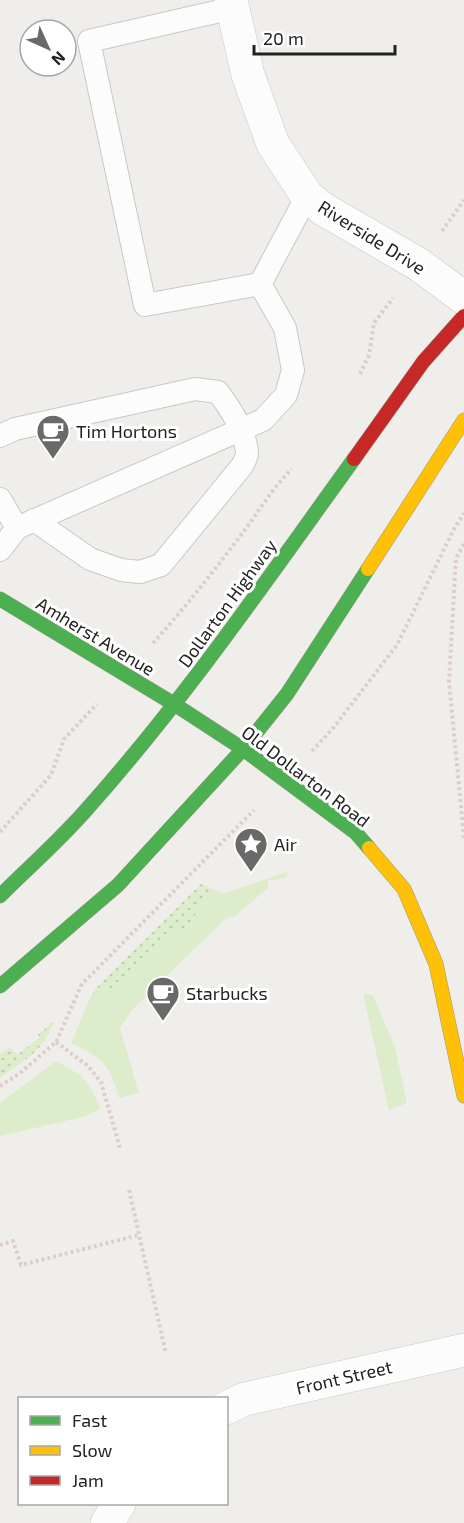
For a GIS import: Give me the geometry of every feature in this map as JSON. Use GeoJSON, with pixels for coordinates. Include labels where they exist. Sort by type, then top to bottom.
{"type":"FeatureCollection","features":[{"type":"Feature","properties":{"kind":"main road","name":"Dollarton Highway"},"geometry":{"type":"LineString","coordinates":[[0,896],[86,810],[174,704],[220,646],[423,363],[464,316]]}},
{"type":"Feature","properties":{"kind":"main road"},"geometry":{"type":"LineString","coordinates":[[0,986],[118,885],[243,749],[287,694],[464,420]]}},
{"type":"Feature","properties":{"kind":"main road","name":"Amherst Avenue"},"geometry":{"type":"LineString","coordinates":[[0,599],[174,704]]}},
{"type":"Feature","properties":{"kind":"main road","name":"Old Dollarton Road"},"geometry":{"type":"LineString","coordinates":[[174,704],[243,749],[356,833],[404,889],[436,964],[464,1096]]}},
{"type":"Feature","properties":{"kind":"street","name":"Riverside Drive"},"geometry":{"type":"LineString","coordinates":[[232,4],[248,75],[273,144],[307,196],[323,209],[418,264],[464,298]]}},
{"type":"Feature","properties":{"kind":"street","name":"Front Street"},"geometry":{"type":"LineString","coordinates":[[228,1407],[245,1399],[464,1350]]}},
{"type":"Feature","properties":{"kind":"street"},"geometry":{"type":"LineString","coordinates":[[107,1523],[118,1505]]}},
{"type":"Feature","properties":{"kind":"lane"},"geometry":{"type":"LineString","coordinates":[[232,4],[89,41],[145,305],[260,284]]}},
{"type":"Feature","properties":{"kind":"lane"},"geometry":{"type":"LineString","coordinates":[[260,284],[307,196]]}},
{"type":"Feature","properties":{"kind":"lane"},"geometry":{"type":"LineString","coordinates":[[0,550],[26,524],[263,420],[278,406],[286,395],[293,370],[285,328],[260,284]]}},
{"type":"Feature","properties":{"kind":"lane"},"geometry":{"type":"LineString","coordinates":[[0,436],[15,429],[195,389],[218,392],[241,430],[247,454],[242,466],[161,565],[140,572],[121,570],[90,558],[26,524],[0,499]]}},
{"type":"Feature","properties":{"kind":"path"},"geometry":{"type":"LineString","coordinates":[[360,376],[369,355],[374,323]]}},
{"type":"Feature","properties":{"kind":"path"},"geometry":{"type":"LineString","coordinates":[[173,622],[282,479],[297,465]]}},
{"type":"Feature","properties":{"kind":"path"},"geometry":{"type":"LineString","coordinates":[[324,739],[397,645],[445,546],[464,513]]}},
{"type":"Feature","properties":{"kind":"path"},"geometry":{"type":"LineString","coordinates":[[464,544],[456,558],[448,681],[464,838]]}},
{"type":"Feature","properties":{"kind":"path"},"geometry":{"type":"LineString","coordinates":[[0,832],[51,775],[64,739],[72,730]]}},
{"type":"Feature","properties":{"kind":"path"},"geometry":{"type":"LineString","coordinates":[[0,1086],[20,1074],[56,1042],[82,984],[239,825]]}},
{"type":"Feature","properties":{"kind":"path"},"geometry":{"type":"LineString","coordinates":[[56,1042],[88,1065],[101,1082],[120,1148]]}},
{"type":"Feature","properties":{"kind":"path"},"geometry":{"type":"LineString","coordinates":[[129,1190],[166,1354]]}},
{"type":"Feature","properties":{"kind":"path"},"geometry":{"type":"LineString","coordinates":[[0,1245],[13,1241],[21,1265],[140,1235]]}},
{"type":"Feature","properties":{"kind":"green space"},"geometry":{"type":"Polygon","coordinates":[[[286,872],[289,874],[285,878],[267,881],[269,887],[234,917],[226,918],[132,1010],[120,1028],[139,1093],[119,1098],[112,1077],[104,1064],[98,1058],[71,1043],[90,998],[99,987],[116,990],[133,967],[169,933],[183,929],[190,924],[211,888],[223,894],[286,872]]]}},
{"type":"Feature","properties":{"kind":"green space"},"geometry":{"type":"Polygon","coordinates":[[[201,884],[211,888],[190,924],[183,929],[169,933],[133,967],[116,990],[99,988],[90,998],[97,987],[201,884]]]}},
{"type":"Feature","properties":{"kind":"green space"},"geometry":{"type":"Polygon","coordinates":[[[363,994],[373,995],[395,1047],[407,1103],[389,1110],[363,994]]]}},
{"type":"Feature","properties":{"kind":"green space"},"geometry":{"type":"Polygon","coordinates":[[[53,1022],[45,1040],[39,1047],[24,1061],[0,1077],[0,1054],[10,1047],[17,1055],[40,1037],[38,1035],[53,1022]]]}},
{"type":"Feature","properties":{"kind":"green space"},"geometry":{"type":"Polygon","coordinates":[[[56,1061],[84,1079],[100,1108],[87,1116],[0,1136],[0,1103],[56,1061]]]}},
{"type":"Feature","properties":{"kind":"traffic: fast"},"geometry":{"type":"LineString","coordinates":[[0,896],[77,820],[158,725],[354,459]]}},
{"type":"Feature","properties":{"kind":"traffic: fast"},"geometry":{"type":"LineString","coordinates":[[0,986],[118,885],[243,749],[287,694],[368,569]]}},
{"type":"Feature","properties":{"kind":"traffic: fast"},"geometry":{"type":"LineString","coordinates":[[0,599],[174,704],[243,749],[356,833],[369,848]]}},
{"type":"Feature","properties":{"kind":"traffic: slow"},"geometry":{"type":"LineString","coordinates":[[368,569],[464,420]]}},
{"type":"Feature","properties":{"kind":"traffic: slow"},"geometry":{"type":"LineString","coordinates":[[369,848],[404,889],[436,964],[464,1096]]}},
{"type":"Feature","properties":{"kind":"traffic: jam"},"geometry":{"type":"LineString","coordinates":[[354,459],[423,362],[464,316]]}},
{"type":"Feature","properties":{"kind":"place","name":"Tim Hortons"},"geometry":{"type":"Point","coordinates":[53,460]}},
{"type":"Feature","properties":{"kind":"place","name":"Air"},"geometry":{"type":"Point","coordinates":[251,873]}},
{"type":"Feature","properties":{"kind":"place","name":"Starbucks"},"geometry":{"type":"Point","coordinates":[163,1022]}}]}
